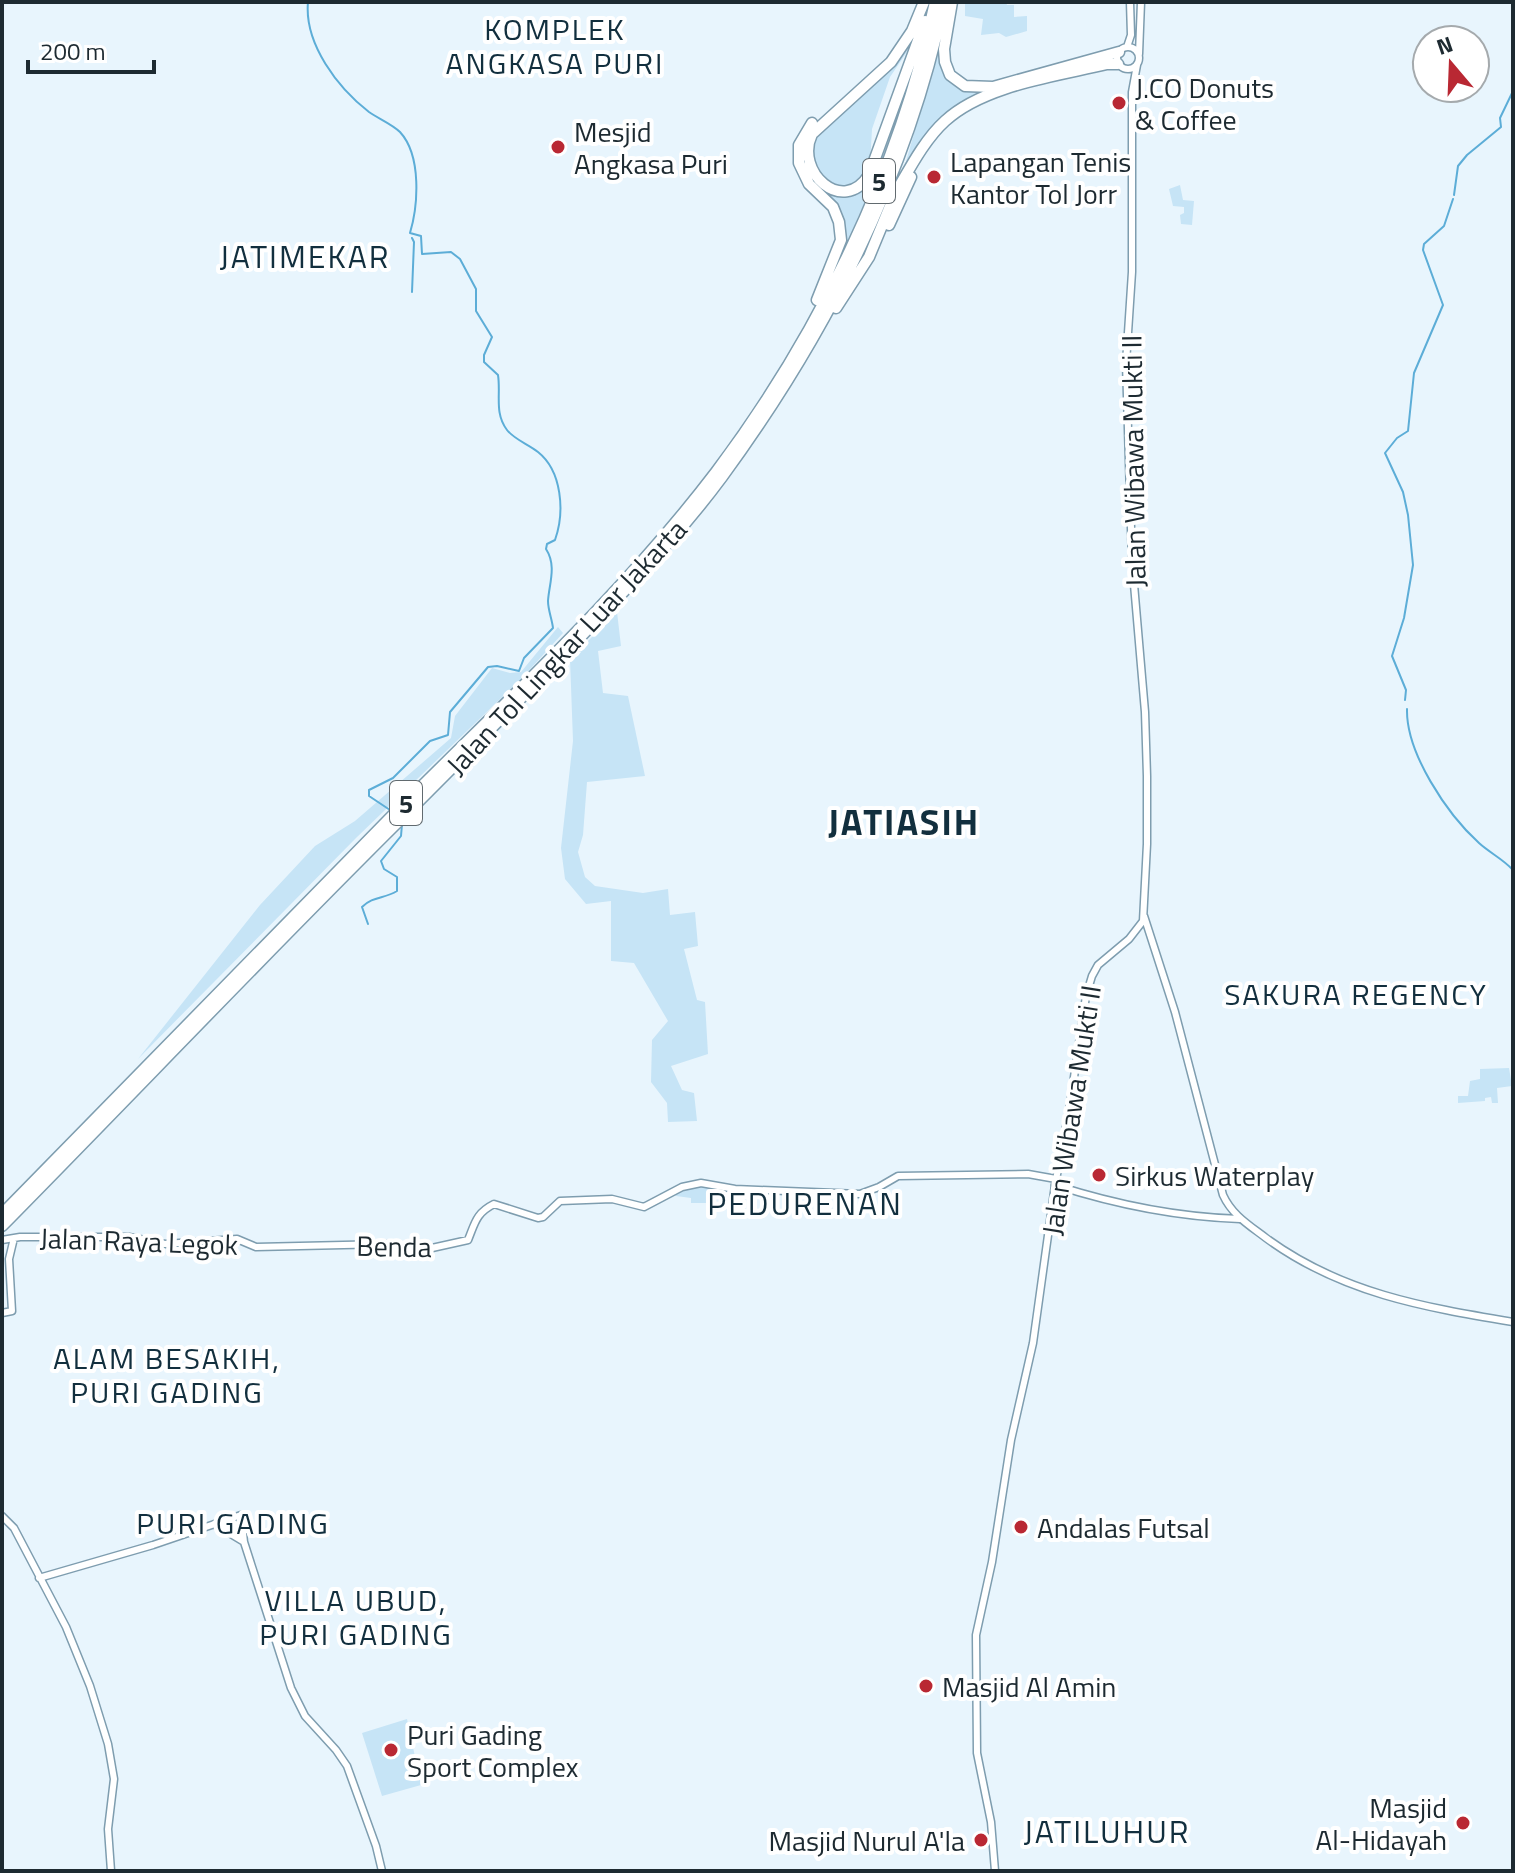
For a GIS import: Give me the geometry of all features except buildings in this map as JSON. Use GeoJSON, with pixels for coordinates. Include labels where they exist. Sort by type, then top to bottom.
{"type":"FeatureCollection","features":[{"type":"Feature","properties":{"kind":"highway"},"geometry":{"type":"LineString","coordinates":[[922,2],[912,31],[891,62],[821,123],[809,138],[807,154],[811,167],[819,180],[833,189],[845,192],[854,189],[864,183],[869,175],[933,2]]}},
{"type":"Feature","properties":{"kind":"highway"},"geometry":{"type":"LineString","coordinates":[[796,350],[841,240],[833,207],[809,184],[802,172],[799,145],[812,123],[881,66],[902,38],[922,2]]}},
{"type":"Feature","properties":{"kind":"highway","name":"Jalan Tol Lingkar Luar Jakarta"},"geometry":{"type":"LineString","coordinates":[[2,1214],[314,895],[524,686],[642,560],[714,474],[749,426],[796,350],[850,248],[891,152],[916,79],[933,2]]}},
{"type":"Feature","properties":{"kind":"highway","name":"Jalan Tol Lingkar Luar Jakarta"},"geometry":{"type":"LineString","coordinates":[[2,1226],[493,729],[649,565],[721,478],[810,346],[845,280],[890,177],[924,83],[944,2]]}},
{"type":"Feature","properties":{"kind":"highway"},"geometry":{"type":"LineString","coordinates":[[952,2],[944,49],[945,62],[950,75],[965,86],[993,87],[1123,49]]}},
{"type":"Feature","properties":{"kind":"highway"},"geometry":{"type":"LineString","coordinates":[[869,257],[895,196],[911,167],[944,121],[975,100],[1107,64],[1122,66]]}},
{"type":"Feature","properties":{"kind":"highway"},"geometry":{"type":"LineString","coordinates":[[810,346],[880,245],[908,185],[911,167]]}},
{"type":"Feature","properties":{"kind":"main road"},"geometry":{"type":"LineString","coordinates":[[1122,66],[1123,49],[1131,35],[1130,2]]}},
{"type":"Feature","properties":{"kind":"main road"},"geometry":{"type":"LineString","coordinates":[[1139,55],[1141,2]]}},
{"type":"Feature","properties":{"kind":"main road"},"geometry":{"type":"LineString","coordinates":[[1123,49],[1134,49],[1139,55]]}},
{"type":"Feature","properties":{"kind":"main road","name":"Jalan Wibawa Mukti II"},"geometry":{"type":"LineString","coordinates":[[995,1871],[991,1822],[977,1753],[976,1635],[992,1562],[1011,1440],[1033,1343],[1084,1003],[1090,980],[1102,960],[1139,928],[1143,913],[1147,844],[1146,762],[1132,561],[1126,363],[1132,272],[1134,74],[1139,55]]}},
{"type":"Feature","properties":{"kind":"main road"},"geometry":{"type":"LineString","coordinates":[[1122,66],[1137,65]]}},
{"type":"Feature","properties":{"kind":"main road"},"geometry":{"type":"LineString","coordinates":[[1122,66],[1134,74]]}},
{"type":"Feature","properties":{"kind":"main road"},"geometry":{"type":"LineString","coordinates":[[1143,913],[1175,1012],[1223,1195],[1240,1219],[1293,1257],[1346,1284],[1424,1305],[1513,1322]]}},
{"type":"Feature","properties":{"kind":"main road","name":"Benda"},"geometry":{"type":"LineString","coordinates":[[264,1247],[387,1244],[424,1252],[468,1240],[476,1217],[494,1204],[538,1218],[560,1201],[612,1199],[644,1207],[689,1184],[860,1194],[898,1176],[1028,1174],[1056,1182]]}},
{"type":"Feature","properties":{"kind":"main road"},"geometry":{"type":"LineString","coordinates":[[1056,1182],[1081,1193],[1191,1217],[1240,1219]]}},
{"type":"Feature","properties":{"kind":"main road","name":"Jalan Raya Legok"},"geometry":{"type":"LineString","coordinates":[[14,1238],[129,1237],[165,1244],[237,1239],[264,1247]]}},
{"type":"Feature","properties":{"kind":"main road"},"geometry":{"type":"LineString","coordinates":[[2,1240],[14,1238],[9,1259],[12,1311],[2,1313]]}},
{"type":"Feature","properties":{"kind":"main road"},"geometry":{"type":"LineString","coordinates":[[39,1578],[153,1545],[241,1515],[244,1542],[294,1698],[309,1722],[347,1766],[382,1871]]}},
{"type":"Feature","properties":{"kind":"main road"},"geometry":{"type":"LineString","coordinates":[[2,1516],[14,1528],[66,1627],[90,1686],[108,1744],[114,1779],[108,1829],[111,1871]]}},
{"type":"Feature","properties":{"kind":"main road"},"geometry":{"type":"LineString","coordinates":[[214,1524],[244,1542]]}},
{"type":"Feature","properties":{"kind":"shaded area"},"geometry":{"type":"Polygon","coordinates":[[[965,2],[1006,2],[1007,5],[1014,5],[1014,17],[1027,16],[1027,31],[1006,37],[999,33],[981,35],[983,19],[965,16],[965,2]]]}},
{"type":"Feature","properties":{"kind":"shaded area"},"geometry":{"type":"Polygon","coordinates":[[[925,13],[915,40],[890,77],[872,129],[870,165],[863,179],[840,189],[817,177],[810,140],[877,80],[925,13]]]}},
{"type":"Feature","properties":{"kind":"shaded area"},"geometry":{"type":"Polygon","coordinates":[[[942,35],[947,76],[992,90],[978,96],[905,165],[942,35]]]}},
{"type":"Feature","properties":{"kind":"shaded area"},"geometry":{"type":"Polygon","coordinates":[[[804,152],[808,171],[817,182],[848,193],[879,161],[882,162],[843,253],[842,225],[808,180],[800,153],[804,152]]]}},
{"type":"Feature","properties":{"kind":"shaded area"},"geometry":{"type":"Polygon","coordinates":[[[1180,185],[1183,200],[1194,201],[1192,225],[1181,224],[1180,215],[1184,213],[1184,207],[1173,206],[1169,189],[1180,185]]]}},
{"type":"Feature","properties":{"kind":"shaded area"},"geometry":{"type":"Polygon","coordinates":[[[617,612],[621,646],[598,651],[603,693],[628,696],[645,776],[587,782],[583,835],[578,852],[585,877],[595,886],[643,893],[668,889],[670,915],[695,912],[698,946],[684,949],[697,1000],[705,1002],[708,1054],[671,1066],[682,1090],[694,1093],[697,1121],[668,1122],[667,1103],[651,1082],[652,1040],[668,1021],[634,963],[611,961],[611,901],[586,904],[565,879],[561,848],[573,741],[570,659],[617,612]]]}},
{"type":"Feature","properties":{"kind":"shaded area"},"geometry":{"type":"Polygon","coordinates":[[[558,627],[563,633],[522,678],[356,838],[138,1059],[260,905],[315,846],[355,821],[451,738],[455,716],[492,668],[510,673],[521,672],[558,627]]]}},
{"type":"Feature","properties":{"kind":"shaded area"},"geometry":{"type":"Polygon","coordinates":[[[1509,1068],[1512,1086],[1497,1088],[1498,1103],[1492,1103],[1491,1097],[1485,1098],[1485,1101],[1458,1103],[1458,1096],[1468,1096],[1470,1081],[1480,1079],[1480,1069],[1509,1068]]]}},
{"type":"Feature","properties":{"kind":"shaded area"},"geometry":{"type":"Polygon","coordinates":[[[700,1185],[717,1189],[716,1203],[691,1203],[691,1198],[674,1193],[685,1187],[700,1185]]]}},
{"type":"Feature","properties":{"kind":"shaded area","name":"Puri Gading Sport Complex"},"geometry":{"type":"Polygon","coordinates":[[[407,1719],[421,1785],[382,1796],[362,1733],[407,1719]]]}},
{"type":"Feature","properties":{"kind":"waterway"},"geometry":{"type":"LineString","coordinates":[[308,2],[311,34],[325,64],[357,102],[397,129],[407,142],[416,181],[410,233],[421,236],[422,254],[451,252],[460,259],[476,289],[476,311],[492,337],[484,362],[498,375],[499,410],[503,424],[510,433],[546,460],[557,481],[559,493],[558,529],[555,540],[547,544],[546,549],[552,568],[548,601],[553,628],[524,658],[519,671],[488,667],[450,712],[448,735],[430,741],[393,778],[369,790],[369,796],[390,810]]}},
{"type":"Feature","properties":{"kind":"waterway"},"geometry":{"type":"LineString","coordinates":[[1454,195],[1458,166],[1501,127],[1500,118],[1513,91]]}},
{"type":"Feature","properties":{"kind":"waterway"},"geometry":{"type":"LineString","coordinates":[[1405,700],[1406,690],[1392,656],[1404,618],[1413,565],[1403,492],[1385,453],[1397,438],[1408,431],[1414,373],[1443,305],[1423,250],[1424,244],[1444,226],[1453,199]]}},
{"type":"Feature","properties":{"kind":"waterway"},"geometry":{"type":"LineString","coordinates":[[412,238],[412,292]]}},
{"type":"Feature","properties":{"kind":"waterway"},"geometry":{"type":"LineString","coordinates":[[1407,709],[1413,744],[1442,799],[1467,831],[1513,870]]}},
{"type":"Feature","properties":{"kind":"waterway"},"geometry":{"type":"LineString","coordinates":[[368,924],[362,907],[397,891],[397,877],[384,869],[381,861],[401,836],[402,824]]}},
{"type":"Feature","properties":{"kind":"place","name":"J.CO Donuts & Coffee"},"geometry":{"type":"Point","coordinates":[1119,103]}},
{"type":"Feature","properties":{"kind":"place","name":"Mesjid Angkasa Puri"},"geometry":{"type":"Point","coordinates":[558,147]}},
{"type":"Feature","properties":{"kind":"place","name":"Lapangan Tenis Kantor Tol Jorr"},"geometry":{"type":"Point","coordinates":[934,177]}},
{"type":"Feature","properties":{"kind":"place","name":"Sirkus Waterplay"},"geometry":{"type":"Point","coordinates":[1099,1175]}},
{"type":"Feature","properties":{"kind":"place","name":"Andalas Futsal"},"geometry":{"type":"Point","coordinates":[1021,1527]}},
{"type":"Feature","properties":{"kind":"place","name":"Masjid Al Amin"},"geometry":{"type":"Point","coordinates":[926,1686]}},
{"type":"Feature","properties":{"kind":"place","name":"Puri Gading Sport Complex"},"geometry":{"type":"Point","coordinates":[391,1750]}},
{"type":"Feature","properties":{"kind":"place","name":"Masjid Al-Hidayah"},"geometry":{"type":"Point","coordinates":[1463,1823]}},
{"type":"Feature","properties":{"kind":"place","name":"Masjid Nurul A'la"},"geometry":{"type":"Point","coordinates":[981,1840]}},
{"type":"Feature","properties":{"kind":"district","name":"KOMPLEK ANGKASA PURI"},"geometry":{"type":"Point","coordinates":[555,46]}},
{"type":"Feature","properties":{"kind":"district","name":"JATIMEKAR"},"geometry":{"type":"Point","coordinates":[305,256]}},
{"type":"Feature","properties":{"kind":"district","name":"JATIASIH"},"geometry":{"type":"Point","coordinates":[904,821]}},
{"type":"Feature","properties":{"kind":"district","name":"SAKURA REGENCY"},"geometry":{"type":"Point","coordinates":[1356,994]}},
{"type":"Feature","properties":{"kind":"district","name":"PEDURENAN"},"geometry":{"type":"Point","coordinates":[805,1203]}},
{"type":"Feature","properties":{"kind":"district","name":"ALAM BESAKIH, PURI GADING"},"geometry":{"type":"Point","coordinates":[167,1375]}},
{"type":"Feature","properties":{"kind":"district","name":"PURI GADING"},"geometry":{"type":"Point","coordinates":[233,1523]}},
{"type":"Feature","properties":{"kind":"district","name":"VILLA UBUD, PURI GADING"},"geometry":{"type":"Point","coordinates":[356,1617]}},
{"type":"Feature","properties":{"kind":"district","name":"JATILUHUR"},"geometry":{"type":"Point","coordinates":[1107,1831]}}]}
